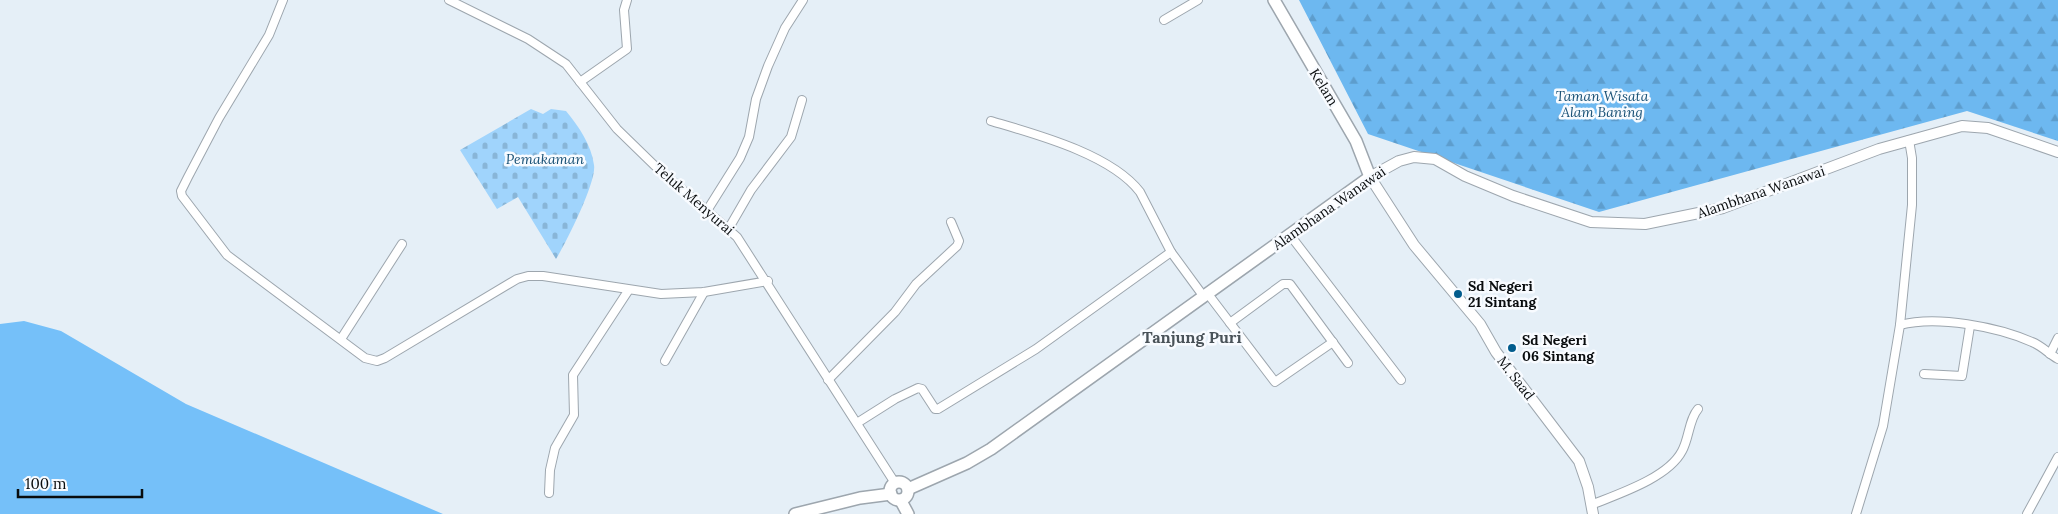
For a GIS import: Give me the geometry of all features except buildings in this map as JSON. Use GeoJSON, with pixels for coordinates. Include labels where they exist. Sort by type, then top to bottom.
{"type":"FeatureCollection","features":[{"type":"Feature","properties":{"kind":"main road","name":"Kelam"},"geometry":{"type":"LineString","coordinates":[[1274,0],[1356,141],[1370,177]]}},
{"type":"Feature","properties":{"kind":"main road","name":"Alambhana Wanawai"},"geometry":{"type":"LineString","coordinates":[[895,493],[908,495],[908,489],[967,463],[991,449],[1370,177]]}},
{"type":"Feature","properties":{"kind":"main road"},"geometry":{"type":"LineString","coordinates":[[795,514],[860,498],[895,493],[908,514]]}},
{"type":"Feature","properties":{"kind":"street"},"geometry":{"type":"LineString","coordinates":[[283,0],[268,35],[219,118],[185,184],[182,196],[227,255],[365,358],[377,361],[399,352],[504,286],[528,276],[543,276],[628,291],[667,294],[704,292],[768,281]]}},
{"type":"Feature","properties":{"kind":"street","name":"Teluk Menyurai"},"geometry":{"type":"LineString","coordinates":[[449,0],[546,50],[566,64],[617,130],[729,228],[750,253],[828,380],[857,423],[895,493]]}},
{"type":"Feature","properties":{"kind":"street"},"geometry":{"type":"LineString","coordinates":[[580,82],[627,49],[624,10],[627,0]]}},
{"type":"Feature","properties":{"kind":"street"},"geometry":{"type":"LineString","coordinates":[[708,210],[740,158],[749,137],[756,99],[768,66],[786,28],[803,0]]}},
{"type":"Feature","properties":{"kind":"street"},"geometry":{"type":"LineString","coordinates":[[1164,20],[1198,0]]}},
{"type":"Feature","properties":{"kind":"street"},"geometry":{"type":"LineString","coordinates":[[729,228],[751,190],[791,137],[802,100]]}},
{"type":"Feature","properties":{"kind":"street"},"geometry":{"type":"LineString","coordinates":[[991,121],[1051,140],[1087,154],[1113,169],[1140,192],[1172,252],[1275,382],[1333,342]]}},
{"type":"Feature","properties":{"kind":"street","name":"Alambhana Wanawai"},"geometry":{"type":"LineString","coordinates":[[1370,177],[1399,161],[1414,157],[1435,159],[1465,176],[1513,196],[1591,222],[1645,224],[1723,208],[1879,149],[1942,130],[1973,126],[1988,128],[2058,152]]}},
{"type":"Feature","properties":{"kind":"street"},"geometry":{"type":"LineString","coordinates":[[1856,514],[1883,426],[1900,325],[1912,205],[1912,158],[1909,140]]}},
{"type":"Feature","properties":{"kind":"street","name":"M. Saad"},"geometry":{"type":"LineString","coordinates":[[1370,177],[1408,237],[1480,324],[1496,352],[1579,461],[1588,487],[1592,510]]}},
{"type":"Feature","properties":{"kind":"street"},"geometry":{"type":"LineString","coordinates":[[828,380],[894,312],[916,284],[957,246],[959,241],[951,222]]}},
{"type":"Feature","properties":{"kind":"street"},"geometry":{"type":"LineString","coordinates":[[1290,234],[1401,380]]}},
{"type":"Feature","properties":{"kind":"street"},"geometry":{"type":"LineString","coordinates":[[341,339],[402,244]]}},
{"type":"Feature","properties":{"kind":"street"},"geometry":{"type":"LineString","coordinates":[[857,423],[895,399],[918,388],[922,389],[935,409],[938,409],[1036,349],[1172,252]]}},
{"type":"Feature","properties":{"kind":"street"},"geometry":{"type":"LineString","coordinates":[[1230,324],[1287,283],[1293,287],[1348,363]]}},
{"type":"Feature","properties":{"kind":"street"},"geometry":{"type":"LineString","coordinates":[[549,492],[550,470],[555,448],[574,415],[573,375],[628,291]]}},
{"type":"Feature","properties":{"kind":"street"},"geometry":{"type":"LineString","coordinates":[[665,361],[704,292]]}},
{"type":"Feature","properties":{"kind":"street"},"geometry":{"type":"LineString","coordinates":[[1900,325],[1952,323],[1970,326],[2020,337],[2034,343],[2058,359]]}},
{"type":"Feature","properties":{"kind":"street"},"geometry":{"type":"LineString","coordinates":[[1924,374],[1962,376],[1970,326]]}},
{"type":"Feature","properties":{"kind":"street"},"geometry":{"type":"LineString","coordinates":[[2050,354],[2058,338]]}},
{"type":"Feature","properties":{"kind":"street"},"geometry":{"type":"LineString","coordinates":[[1592,510],[1670,466],[1681,454],[1688,441],[1695,412],[1698,409]]}},
{"type":"Feature","properties":{"kind":"street"},"geometry":{"type":"LineString","coordinates":[[2027,514],[2058,457]]}},
{"type":"Feature","properties":{"kind":"green space","name":"Taman Wisata Alam Baning"},"geometry":{"type":"Polygon","coordinates":[[[1299,0],[2058,0],[2058,141],[1967,111],[1599,212],[1368,134],[1299,0]]]}},
{"type":"Feature","properties":{"kind":"green space","name":"Pemakaman"},"geometry":{"type":"Polygon","coordinates":[[[531,109],[543,114],[551,109],[566,111],[584,136],[594,165],[594,173],[586,198],[556,259],[518,197],[497,209],[460,150],[531,109]]]}},
{"type":"Feature","properties":{"kind":"shaded area"},"geometry":{"type":"Polygon","coordinates":[[[24,321],[61,331],[186,404],[443,514],[0,514],[0,324],[24,321]]]}},
{"type":"Feature","properties":{"kind":"place","name":"Sd Negeri 21 Sintang"},"geometry":{"type":"Point","coordinates":[1458,294]}},
{"type":"Feature","properties":{"kind":"place","name":"Sd Negeri 06 Sintang"},"geometry":{"type":"Point","coordinates":[1512,348]}},
{"type":"Feature","properties":{"kind":"district","name":"Tanjung Puri"},"geometry":{"type":"Point","coordinates":[1192,337]}}]}
